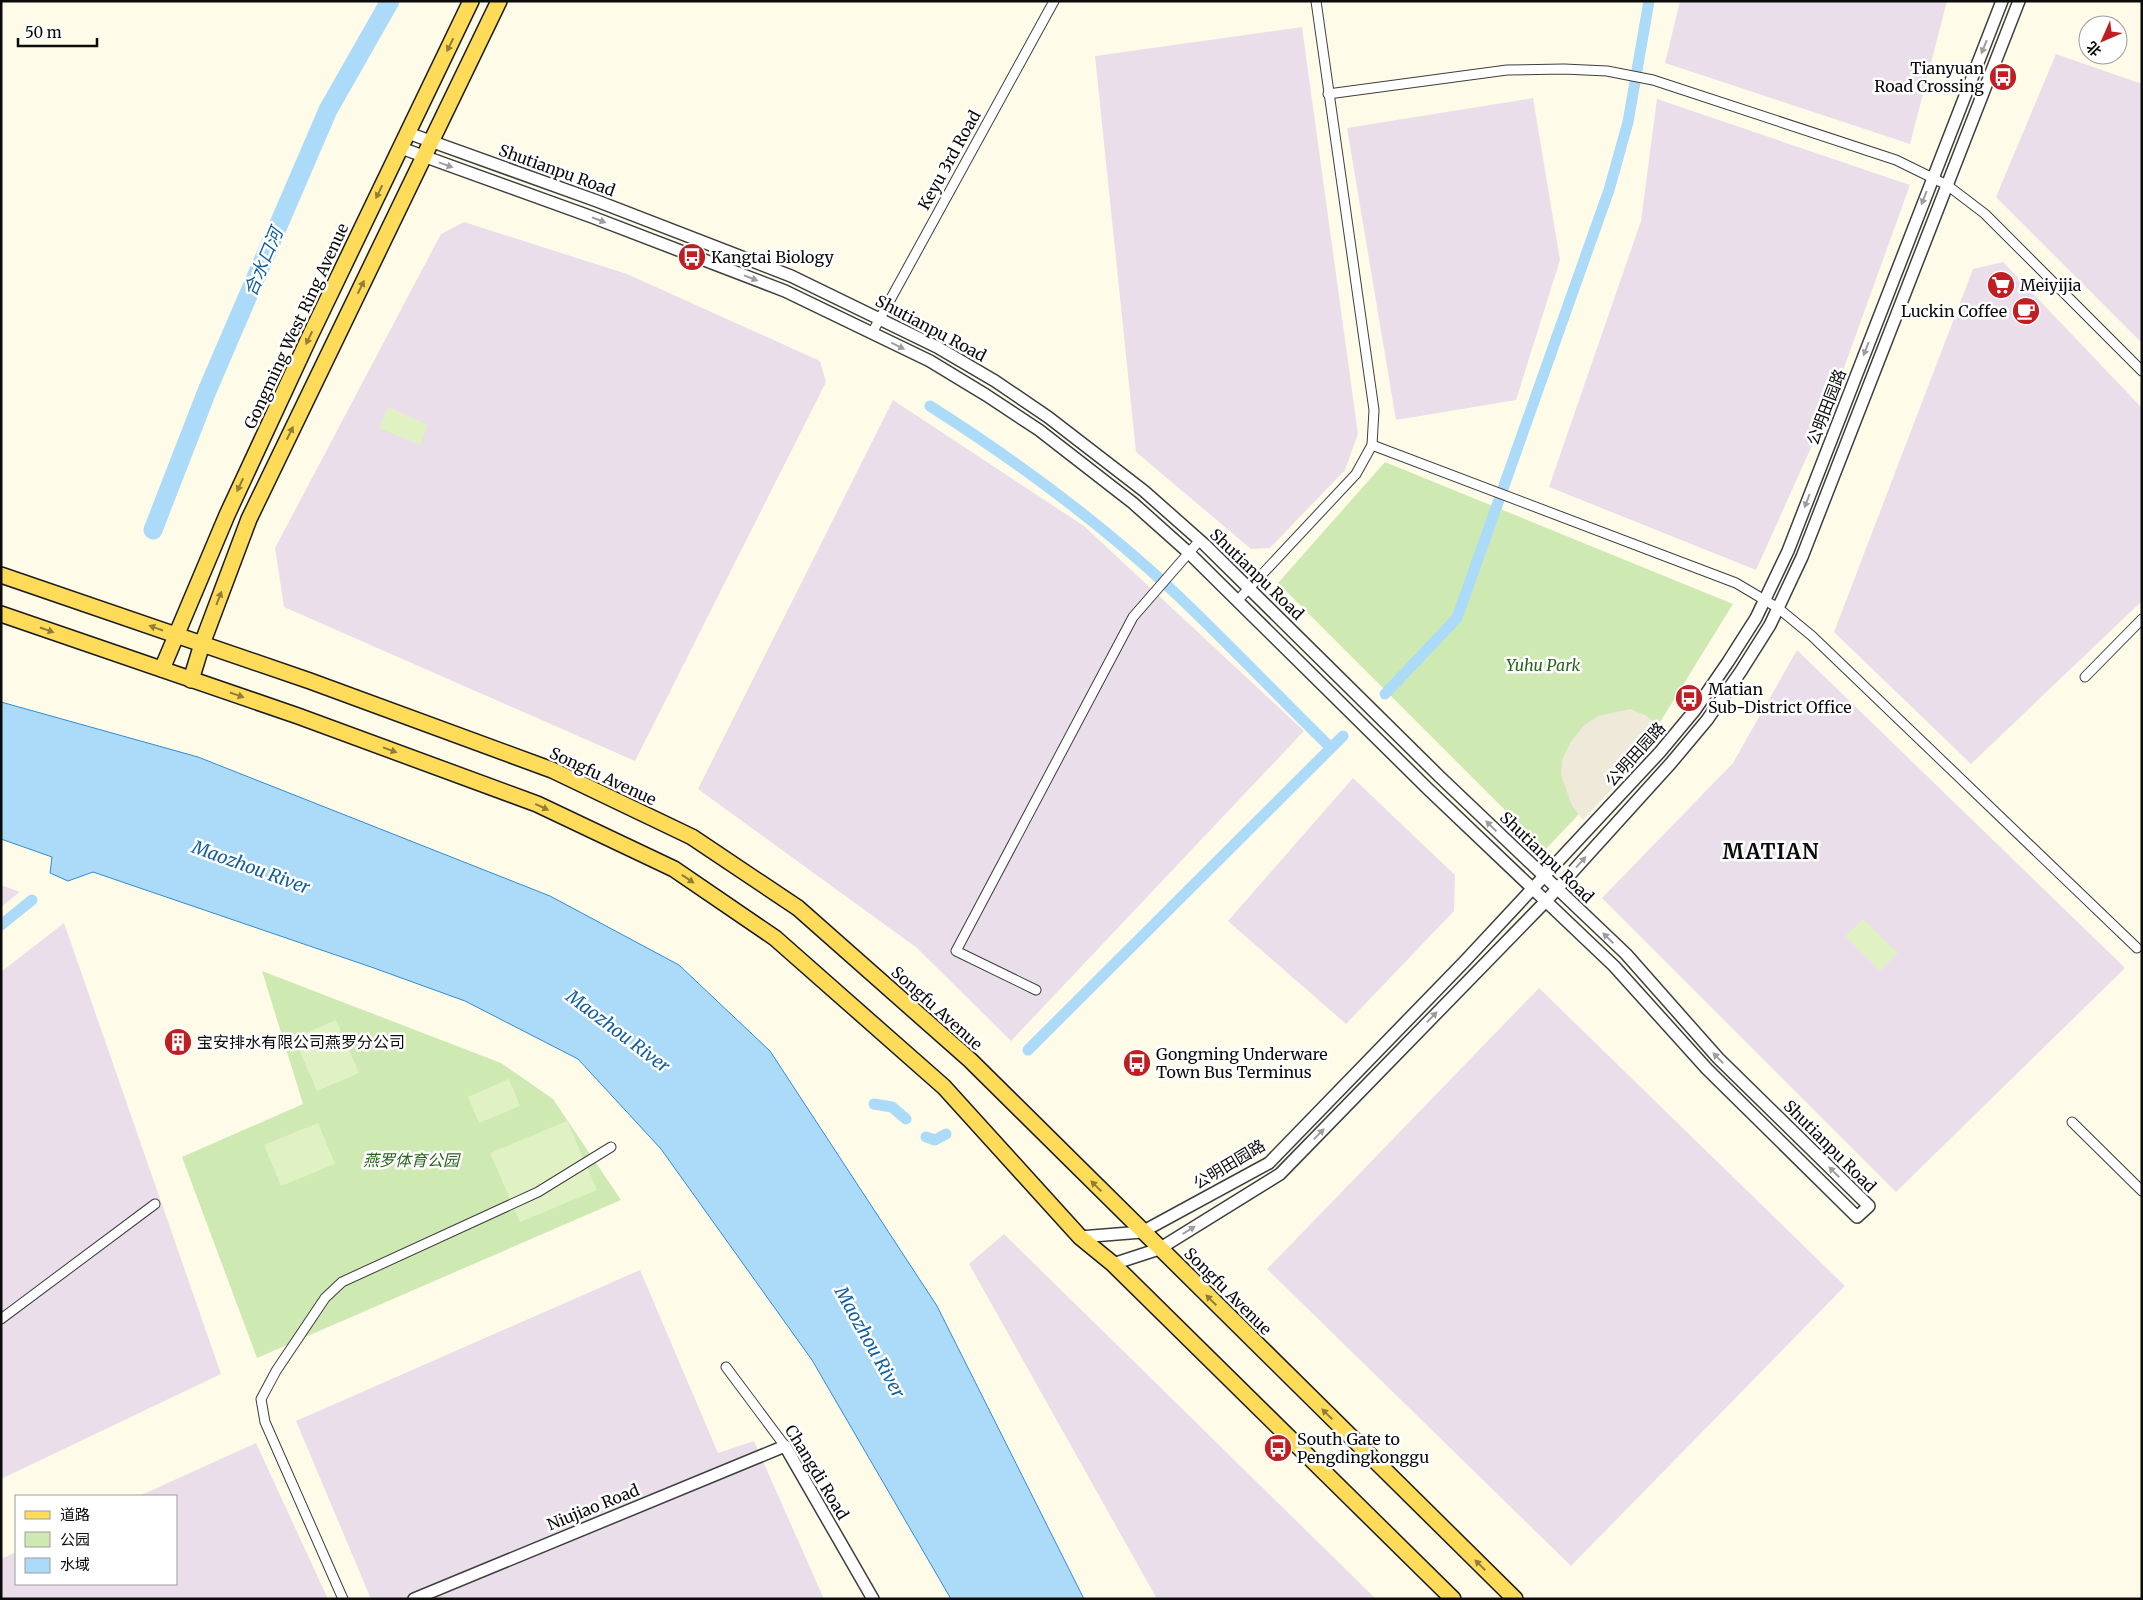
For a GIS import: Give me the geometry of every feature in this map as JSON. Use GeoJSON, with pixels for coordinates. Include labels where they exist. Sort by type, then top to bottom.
{"type":"FeatureCollection","features":[{"type":"Feature","properties":{"kind":"main road","name":"Gongming West Ring Avenue"},"geometry":{"type":"LineString","coordinates":[[162,670],[175,635],[231,506],[471,1]]}},
{"type":"Feature","properties":{"kind":"main road"},"geometry":{"type":"LineString","coordinates":[[191,680],[202,644],[249,519],[499,1]]}},
{"type":"Feature","properties":{"kind":"main road","name":"Songfu Avenue"},"geometry":{"type":"LineString","coordinates":[[1,575],[310,681],[552,770],[692,837],[798,908],[970,1060],[1515,1599]]}},
{"type":"Feature","properties":{"kind":"main road"},"geometry":{"type":"LineString","coordinates":[[1,614],[298,716],[537,804],[674,869],[775,938],[944,1087],[1080,1237],[1113,1264],[1453,1599]]}},
{"type":"Feature","properties":{"kind":"street","name":"Keyu 3rd Road"},"geometry":{"type":"LineString","coordinates":[[872,333],[1054,1]]}},
{"type":"Feature","properties":{"kind":"street"},"geometry":{"type":"LineString","coordinates":[[1238,600],[1356,474],[1372,446],[1374,410],[1316,1]]}},
{"type":"Feature","properties":{"kind":"street","name":"公明田园路"},"geometry":{"type":"LineString","coordinates":[[1080,1237],[1142,1232],[1269,1163],[1533,889],[1646,767],[1695,710],[1728,662],[1765,600],[1788,551],[2002,1]]}},
{"type":"Feature","properties":{"kind":"street","name":"公明田园路"},"geometry":{"type":"LineString","coordinates":[[1113,1264],[1160,1249],[1280,1174],[1546,901],[1672,763],[1707,720],[1741,671],[1778,608],[1802,557],[2020,1]]}},
{"type":"Feature","properties":{"kind":"street"},"geometry":{"type":"LineString","coordinates":[[1328,94],[1507,70],[1564,69],[1608,71],[1653,80],[1896,160],[1947,186],[1985,214],[2142,371]]}},
{"type":"Feature","properties":{"kind":"street","name":"Shutianpu Road"},"geometry":{"type":"LineString","coordinates":[[401,148],[592,217],[785,291],[930,361],[1038,430],[1133,503],[1238,600],[1428,789],[1614,966],[1707,1069],[1857,1218],[1868,1206],[1718,1058],[1626,954],[1440,777],[1200,540],[1144,491],[1048,417],[995,381],[937,347],[791,276],[597,201],[408,133]]}},
{"type":"Feature","properties":{"kind":"street"},"geometry":{"type":"LineString","coordinates":[[1372,446],[1736,583],[1778,608],[1812,636],[2137,948]]}},
{"type":"Feature","properties":{"kind":"street"},"geometry":{"type":"LineString","coordinates":[[1036,990],[956,951],[1133,617],[1200,540]]}},
{"type":"Feature","properties":{"kind":"street"},"geometry":{"type":"LineString","coordinates":[[2084,677],[2142,619]]}},
{"type":"Feature","properties":{"kind":"street"},"geometry":{"type":"LineString","coordinates":[[2072,1122],[2142,1191]]}},
{"type":"Feature","properties":{"kind":"street"},"geometry":{"type":"LineString","coordinates":[[343,1599],[265,1422],[261,1399],[276,1371],[325,1298],[342,1282],[538,1192],[611,1147]]}},
{"type":"Feature","properties":{"kind":"street"},"geometry":{"type":"LineString","coordinates":[[1,1320],[154,1204]]}},
{"type":"Feature","properties":{"kind":"street","name":"Changdi Road"},"geometry":{"type":"LineString","coordinates":[[726,1367],[785,1446],[873,1599]]}},
{"type":"Feature","properties":{"kind":"street","name":"Niujiao Road"},"geometry":{"type":"LineString","coordinates":[[414,1599],[785,1446]]}},
{"type":"Feature","properties":{"kind":"shaded area"},"geometry":{"type":"Polygon","coordinates":[[[1680,1],[1947,1],[1910,144],[1665,63],[1680,1]]]}},
{"type":"Feature","properties":{"kind":"shaded area"},"geometry":{"type":"Polygon","coordinates":[[[1302,27],[1358,434],[1345,470],[1270,548],[1251,549],[1136,452],[1095,56],[1302,27]]]}},
{"type":"Feature","properties":{"kind":"shaded area"},"geometry":{"type":"Polygon","coordinates":[[[2056,54],[2078,62],[2078,65],[2088,65],[2142,84],[2142,343],[1996,197],[2056,54]]]}},
{"type":"Feature","properties":{"kind":"shaded area"},"geometry":{"type":"Polygon","coordinates":[[[1533,98],[1560,260],[1516,400],[1396,420],[1347,128],[1533,98]]]}},
{"type":"Feature","properties":{"kind":"shaded area"},"geometry":{"type":"Polygon","coordinates":[[[1657,99],[1910,185],[1832,401],[1756,570],[1549,487],[1641,221],[1657,99]]]}},
{"type":"Feature","properties":{"kind":"shaded area"},"geometry":{"type":"Polygon","coordinates":[[[464,222],[627,274],[820,361],[826,382],[635,761],[284,607],[275,548],[441,234],[464,222]]]}},
{"type":"Feature","properties":{"kind":"shaded area"},"geometry":{"type":"Polygon","coordinates":[[[2003,262],[2142,408],[2142,601],[1971,764],[1834,632],[1973,269],[2003,262]]]}},
{"type":"Feature","properties":{"kind":"shaded area"},"geometry":{"type":"Polygon","coordinates":[[[893,400],[1084,526],[1304,731],[1011,1041],[917,948],[698,789],[893,400]]]}},
{"type":"Feature","properties":{"kind":"shaded area"},"geometry":{"type":"Polygon","coordinates":[[[1797,650],[2125,968],[1896,1192],[1602,898],[1733,763],[1797,650]]]}},
{"type":"Feature","properties":{"kind":"shaded area"},"geometry":{"type":"Polygon","coordinates":[[[1630,709],[1645,715],[1666,730],[1583,820],[1572,806],[1561,775],[1562,760],[1570,743],[1583,726],[1598,716],[1630,709]]]}},
{"type":"Feature","properties":{"kind":"shaded area"},"geometry":{"type":"Polygon","coordinates":[[[1353,778],[1455,875],[1454,911],[1346,1024],[1228,921],[1353,778]]]}},
{"type":"Feature","properties":{"kind":"shaded area"},"geometry":{"type":"Polygon","coordinates":[[[1,885],[20,892],[1,907],[1,885]]]}},
{"type":"Feature","properties":{"kind":"shaded area"},"geometry":{"type":"Polygon","coordinates":[[[64,923],[221,1374],[1,1479],[1,972],[64,923]]]}},
{"type":"Feature","properties":{"kind":"shaded area"},"geometry":{"type":"Polygon","coordinates":[[[1539,988],[1845,1286],[1571,1566],[1267,1269],[1539,988]]]}},
{"type":"Feature","properties":{"kind":"shaded area"},"geometry":{"type":"Polygon","coordinates":[[[1004,1234],[1376,1599],[1157,1599],[969,1264],[1004,1234]]]}},
{"type":"Feature","properties":{"kind":"shaded area"},"geometry":{"type":"Polygon","coordinates":[[[640,1270],[718,1453],[754,1441],[824,1599],[371,1599],[296,1421],[640,1270]]]}},
{"type":"Feature","properties":{"kind":"shaded area"},"geometry":{"type":"Polygon","coordinates":[[[256,1443],[328,1599],[1,1599],[1,1559],[15,1552],[15,1585],[178,1585],[178,1495],[141,1495],[256,1443]]]}},
{"type":"Feature","properties":{"kind":"green space"},"geometry":{"type":"Polygon","coordinates":[[[388,407],[428,425],[420,445],[379,428],[388,407]]]}},
{"type":"Feature","properties":{"kind":"green space","name":"Yuhu Park"},"geometry":{"type":"Polygon","coordinates":[[[1385,462],[1733,604],[1649,740],[1545,850],[1278,583],[1385,462]]]}},
{"type":"Feature","properties":{"kind":"green space"},"geometry":{"type":"Polygon","coordinates":[[[1863,919],[1898,953],[1880,971],[1845,936],[1863,919]]]}},
{"type":"Feature","properties":{"kind":"green space","name":"燕罗体育公园"},"geometry":{"type":"Polygon","coordinates":[[[262,971],[501,1063],[553,1099],[621,1200],[257,1358],[182,1157],[303,1104],[262,971]]]}},
{"type":"Feature","properties":{"kind":"green space"},"geometry":{"type":"Polygon","coordinates":[[[336,1020],[359,1073],[317,1091],[294,1038],[336,1020]]]}},
{"type":"Feature","properties":{"kind":"green space"},"geometry":{"type":"Polygon","coordinates":[[[509,1079],[520,1106],[479,1123],[468,1097],[509,1079]]]}},
{"type":"Feature","properties":{"kind":"green space"},"geometry":{"type":"Polygon","coordinates":[[[567,1121],[597,1190],[520,1222],[490,1153],[567,1121]]]}},
{"type":"Feature","properties":{"kind":"green space"},"geometry":{"type":"Polygon","coordinates":[[[318,1123],[335,1164],[281,1186],[264,1145],[318,1123]]]}},
{"type":"Feature","properties":{"kind":"water","name":"Maozhou River"},"geometry":{"type":"Polygon","coordinates":[[[1,702],[198,757],[550,896],[679,965],[770,1051],[937,1306],[1084,1599],[951,1599],[812,1360],[661,1149],[578,1059],[465,1001],[371,967],[93,872],[68,881],[50,873],[52,857],[1,839],[1,702]]]}},
{"type":"Feature","properties":{"kind":"waterway","name":"合水口河"},"geometry":{"type":"LineString","coordinates":[[153,530],[207,391],[328,110],[390,1]]}},
{"type":"Feature","properties":{"kind":"waterway"},"geometry":{"type":"LineString","coordinates":[[1385,694],[1457,618],[1609,190],[1628,122],[1649,1]]}},
{"type":"Feature","properties":{"kind":"waterway"},"geometry":{"type":"LineString","coordinates":[[930,406],[1055,492],[1144,564],[1192,609],[1331,748]]}},
{"type":"Feature","properties":{"kind":"waterway"},"geometry":{"type":"LineString","coordinates":[[1028,1050],[1343,736]]}},
{"type":"Feature","properties":{"kind":"waterway"},"geometry":{"type":"LineString","coordinates":[[1,925],[32,900]]}},
{"type":"Feature","properties":{"kind":"waterway"},"geometry":{"type":"LineString","coordinates":[[874,1104],[892,1107],[906,1119]]}},
{"type":"Feature","properties":{"kind":"waterway"},"geometry":{"type":"LineString","coordinates":[[926,1137],[935,1140],[946,1134]]}},
{"type":"Feature","properties":{"kind":"place","name":"Tianyuan Road Crossing"},"geometry":{"type":"Point","coordinates":[2003,77]}},
{"type":"Feature","properties":{"kind":"place","name":"Kangtai Biology"},"geometry":{"type":"Point","coordinates":[692,257]}},
{"type":"Feature","properties":{"kind":"place","name":"Meiyijia"},"geometry":{"type":"Point","coordinates":[2001,285]}},
{"type":"Feature","properties":{"kind":"place","name":"Luckin Coffee"},"geometry":{"type":"Point","coordinates":[2026,311]}},
{"type":"Feature","properties":{"kind":"place","name":"Matian Sub-District Office"},"geometry":{"type":"Point","coordinates":[1689,698]}},
{"type":"Feature","properties":{"kind":"place","name":"宝安排水有限公司燕罗分公司"},"geometry":{"type":"Point","coordinates":[178,1042]}},
{"type":"Feature","properties":{"kind":"place","name":"Gongming Underware Town Bus Terminus"},"geometry":{"type":"Point","coordinates":[1137,1063]}},
{"type":"Feature","properties":{"kind":"place","name":"South Gate to Pengdingkonggu"},"geometry":{"type":"Point","coordinates":[1278,1448]}},
{"type":"Feature","properties":{"kind":"district","name":"MATIAN"},"geometry":{"type":"Point","coordinates":[1771,851]}}]}
